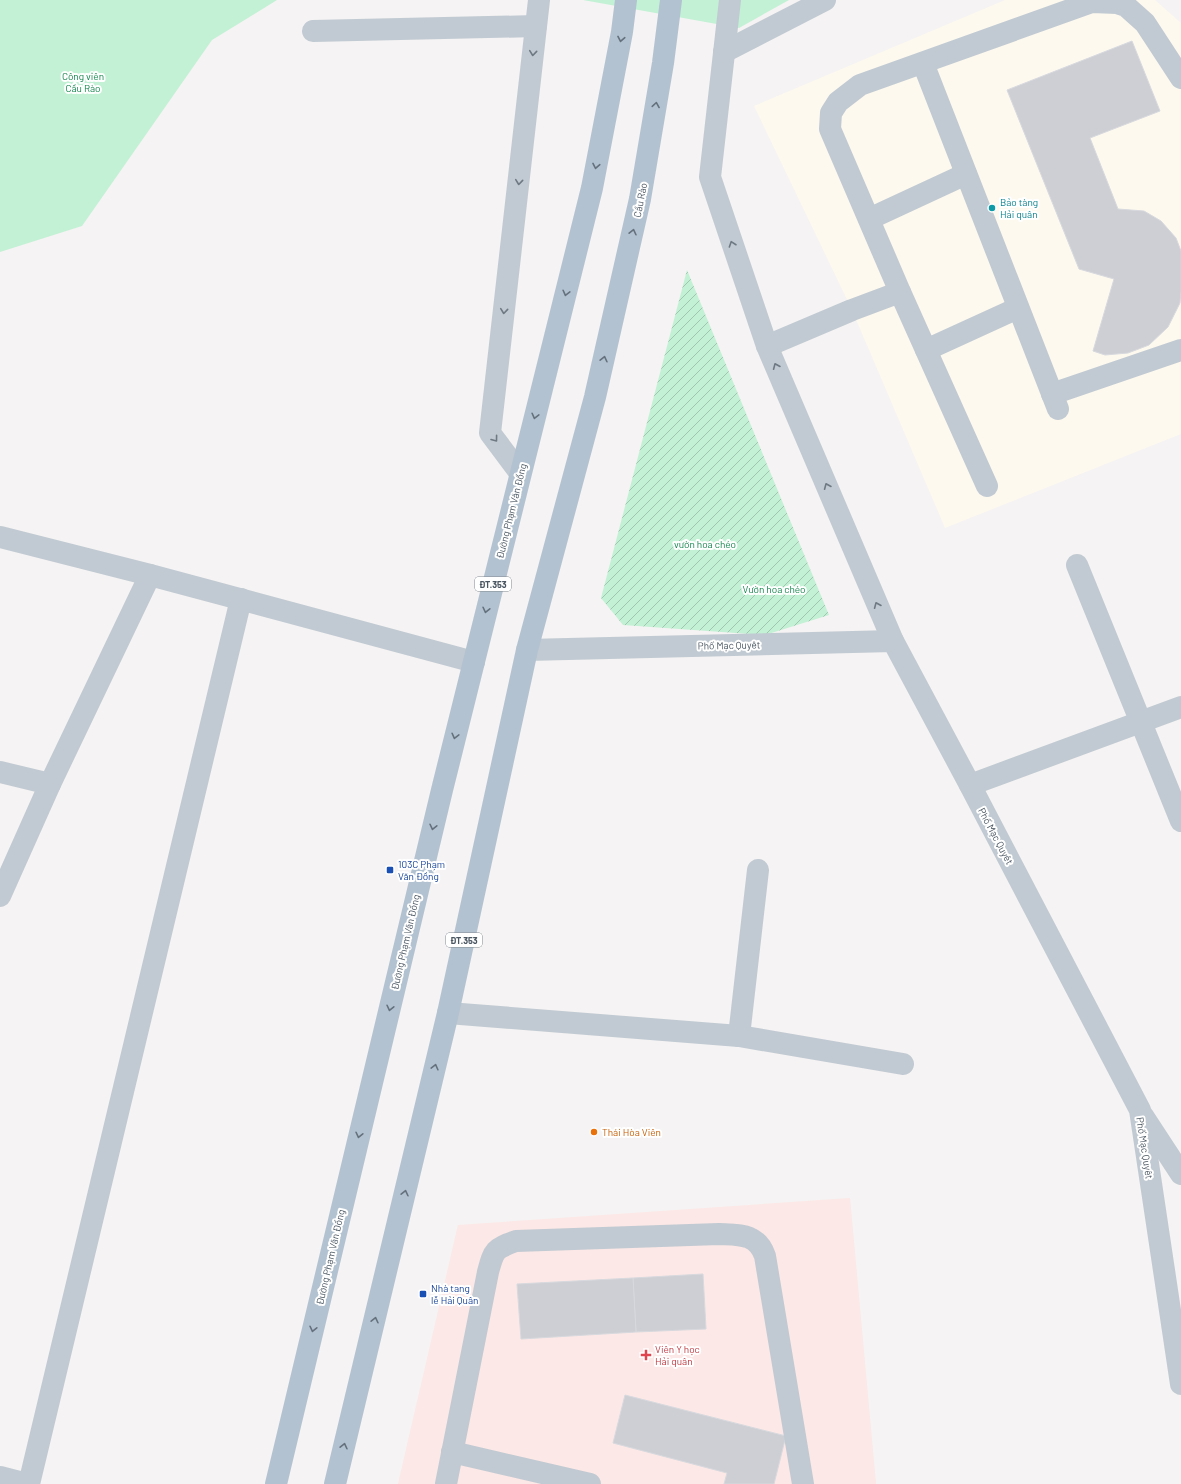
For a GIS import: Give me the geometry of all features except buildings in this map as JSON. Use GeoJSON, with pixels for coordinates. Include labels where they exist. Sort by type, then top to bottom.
{"type":"FeatureCollection","features":[{"type":"Feature","properties":{"kind":"main road","name":"Đường Phạm Văn Đồng"},"geometry":{"type":"LineString","coordinates":[[276,1484],[440,797],[592,188],[622,32],[626,0]]}},
{"type":"Feature","properties":{"kind":"main road","name":"Cầu Rào"},"geometry":{"type":"LineString","coordinates":[[527,650],[595,397],[640,199],[663,63],[671,0]]}},
{"type":"Feature","properties":{"kind":"main road","name":"ĐT.353"},"geometry":{"type":"LineString","coordinates":[[335,1484],[448,1013],[527,650]]}},
{"type":"Feature","properties":{"kind":"street"},"geometry":{"type":"LineString","coordinates":[[520,473],[490,432],[539,0]]}},
{"type":"Feature","properties":{"kind":"street"},"geometry":{"type":"LineString","coordinates":[[730,0],[710,176],[767,346],[893,641]]}},
{"type":"Feature","properties":{"kind":"street"},"geometry":{"type":"LineString","coordinates":[[724,52],[825,0]]}},
{"type":"Feature","properties":{"kind":"street"},"geometry":{"type":"LineString","coordinates":[[987,486],[900,292],[830,129],[831,113],[838,102],[860,85],[1092,2],[1117,2],[1126,6],[1145,23],[1181,78]]}},
{"type":"Feature","properties":{"kind":"street"},"geometry":{"type":"LineString","coordinates":[[313,31],[536,26]]}},
{"type":"Feature","properties":{"kind":"street"},"geometry":{"type":"LineString","coordinates":[[923,63],[1055,402],[1181,350]]}},
{"type":"Feature","properties":{"kind":"street"},"geometry":{"type":"LineString","coordinates":[[869,219],[966,174]]}},
{"type":"Feature","properties":{"kind":"street"},"geometry":{"type":"LineString","coordinates":[[767,346],[852,310],[900,292]]}},
{"type":"Feature","properties":{"kind":"street"},"geometry":{"type":"LineString","coordinates":[[926,350],[1018,308]]}},
{"type":"Feature","properties":{"kind":"street"},"geometry":{"type":"LineString","coordinates":[[0,537],[150,575],[474,662]]}},
{"type":"Feature","properties":{"kind":"street"},"geometry":{"type":"LineString","coordinates":[[1077,565],[1181,821]]}},
{"type":"Feature","properties":{"kind":"street"},"geometry":{"type":"LineString","coordinates":[[0,896],[50,784],[150,575]]}},
{"type":"Feature","properties":{"kind":"street"},"geometry":{"type":"LineString","coordinates":[[0,1477],[28,1484],[241,599]]}},
{"type":"Feature","properties":{"kind":"street","name":"Phố Mạc Quyêt"},"geometry":{"type":"LineString","coordinates":[[527,650],[893,641],[1140,1110],[1181,1384]]}},
{"type":"Feature","properties":{"kind":"street"},"geometry":{"type":"LineString","coordinates":[[970,785],[1181,707]]}},
{"type":"Feature","properties":{"kind":"street"},"geometry":{"type":"LineString","coordinates":[[0,772],[50,784]]}},
{"type":"Feature","properties":{"kind":"street"},"geometry":{"type":"LineString","coordinates":[[739,1036],[758,870]]}},
{"type":"Feature","properties":{"kind":"street"},"geometry":{"type":"LineString","coordinates":[[448,1013],[739,1036],[903,1064]]}},
{"type":"Feature","properties":{"kind":"street"},"geometry":{"type":"LineString","coordinates":[[1140,1110],[1181,1174]]}},
{"type":"Feature","properties":{"kind":"street"},"geometry":{"type":"LineString","coordinates":[[446,1484],[488,1272],[493,1256],[499,1247],[516,1241],[711,1234],[741,1235],[751,1238],[762,1247],[765,1256],[803,1484]]}},
{"type":"Feature","properties":{"kind":"street"},"geometry":{"type":"LineString","coordinates":[[452,1452],[590,1484]]}},
{"type":"Feature","properties":{"kind":"shaded area","name":"Bảo tàng Hải quân"},"geometry":{"type":"Polygon","coordinates":[[[1005,0],[1155,0],[1181,23],[1181,434],[945,528],[852,310],[754,106],[1005,0]]]}},
{"type":"Feature","properties":{"kind":"shaded area","name":"Viên Y học Hải quân"},"geometry":{"type":"Polygon","coordinates":[[[850,1198],[876,1484],[398,1484],[458,1225],[850,1198]]]}},
{"type":"Feature","properties":{"kind":"green space","name":"Công viên Cầu Rào"},"geometry":{"type":"Polygon","coordinates":[[[0,0],[277,0],[212,40],[82,226],[0,252],[0,0]]]}},
{"type":"Feature","properties":{"kind":"green space"},"geometry":{"type":"Polygon","coordinates":[[[583,0],[789,0],[739,28],[583,0]]]}},
{"type":"Feature","properties":{"kind":"green space","name":"Vườn hoa chéo"},"geometry":{"type":"Polygon","coordinates":[[[687,270],[829,615],[765,635],[623,625],[601,598],[687,270]]]}},
{"type":"Feature","properties":{"kind":"place","name":"Bảo tàng Hải quân"},"geometry":{"type":"Point","coordinates":[992,208]}},
{"type":"Feature","properties":{"kind":"place","name":"103C Phạm Văn Đồng"},"geometry":{"type":"Point","coordinates":[390,870]}},
{"type":"Feature","properties":{"kind":"place","name":"Thái Hòa Viên"},"geometry":{"type":"Point","coordinates":[594,1132]}},
{"type":"Feature","properties":{"kind":"place","name":"Nhà tang lễ Hải Quân"},"geometry":{"type":"Point","coordinates":[423,1294]}},
{"type":"Feature","properties":{"kind":"place","name":"Viên Y học Hải quân"},"geometry":{"type":"Point","coordinates":[646,1355]}},
{"type":"Feature","properties":{"kind":"park label","name":"vườn hoa chéo"},"geometry":{"type":"Point","coordinates":[705,544]}}]}
